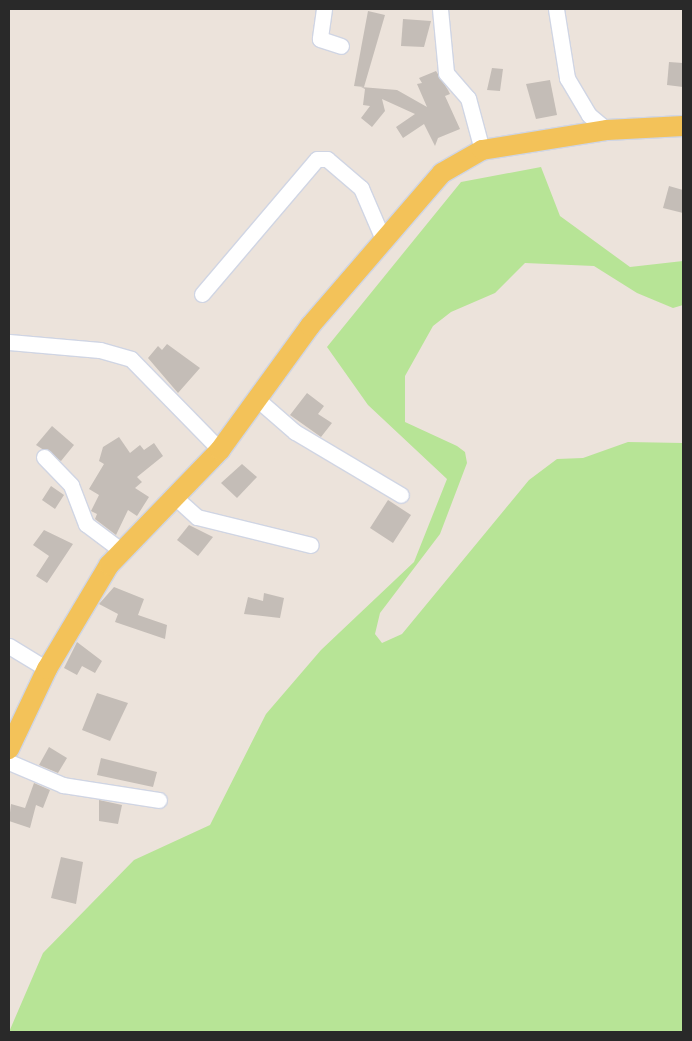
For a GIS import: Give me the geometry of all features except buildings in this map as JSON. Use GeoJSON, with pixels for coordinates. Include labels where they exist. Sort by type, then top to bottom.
{"type":"FeatureCollection","features":[{"type":"Feature","properties":{"kind":"main road"},"geometry":{"type":"LineString","coordinates":[[9,749],[47,669],[98,582],[122,551],[177,499],[220,450],[310,326],[383,239],[442,173],[482,150],[607,130],[683,126]]}},
{"type":"Feature","properties":{"kind":"street"},"geometry":{"type":"LineString","coordinates":[[324,9],[320,39],[341,46]]}},
{"type":"Feature","properties":{"kind":"street"},"geometry":{"type":"LineString","coordinates":[[440,9],[446,72],[468,98],[482,150]]}},
{"type":"Feature","properties":{"kind":"street"},"geometry":{"type":"LineString","coordinates":[[556,9],[567,78],[589,115],[607,130]]}},
{"type":"Feature","properties":{"kind":"street"},"geometry":{"type":"LineString","coordinates":[[202,294],[317,159],[327,160],[361,188],[383,239]]}},
{"type":"Feature","properties":{"kind":"street"},"geometry":{"type":"LineString","coordinates":[[9,342],[100,350],[131,359],[220,450]]}},
{"type":"Feature","properties":{"kind":"street"},"geometry":{"type":"LineString","coordinates":[[258,399],[295,432],[401,495]]}},
{"type":"Feature","properties":{"kind":"street"},"geometry":{"type":"LineString","coordinates":[[44,456],[71,485],[86,524],[122,551]]}},
{"type":"Feature","properties":{"kind":"street"},"geometry":{"type":"LineString","coordinates":[[177,499],[197,517],[311,545]]}},
{"type":"Feature","properties":{"kind":"street"},"geometry":{"type":"LineString","coordinates":[[9,646],[47,669]]}},
{"type":"Feature","properties":{"kind":"street"},"geometry":{"type":"LineString","coordinates":[[9,762],[63,785],[160,800]]}},
{"type":"Feature","properties":{"kind":"green space"},"geometry":{"type":"Polygon","coordinates":[[[541,167],[560,216],[630,267],[683,261],[683,305],[673,308],[637,293],[594,266],[525,263],[495,293],[451,312],[433,326],[405,376],[405,422],[457,446],[465,452],[467,463],[440,534],[380,613],[375,634],[382,643],[402,634],[529,480],[557,459],[583,458],[628,442],[683,443],[683,1032],[9,1032],[43,953],[134,860],[210,825],[266,714],[321,650],[414,562],[447,479],[368,405],[327,347],[461,182],[541,167]]]}}]}
